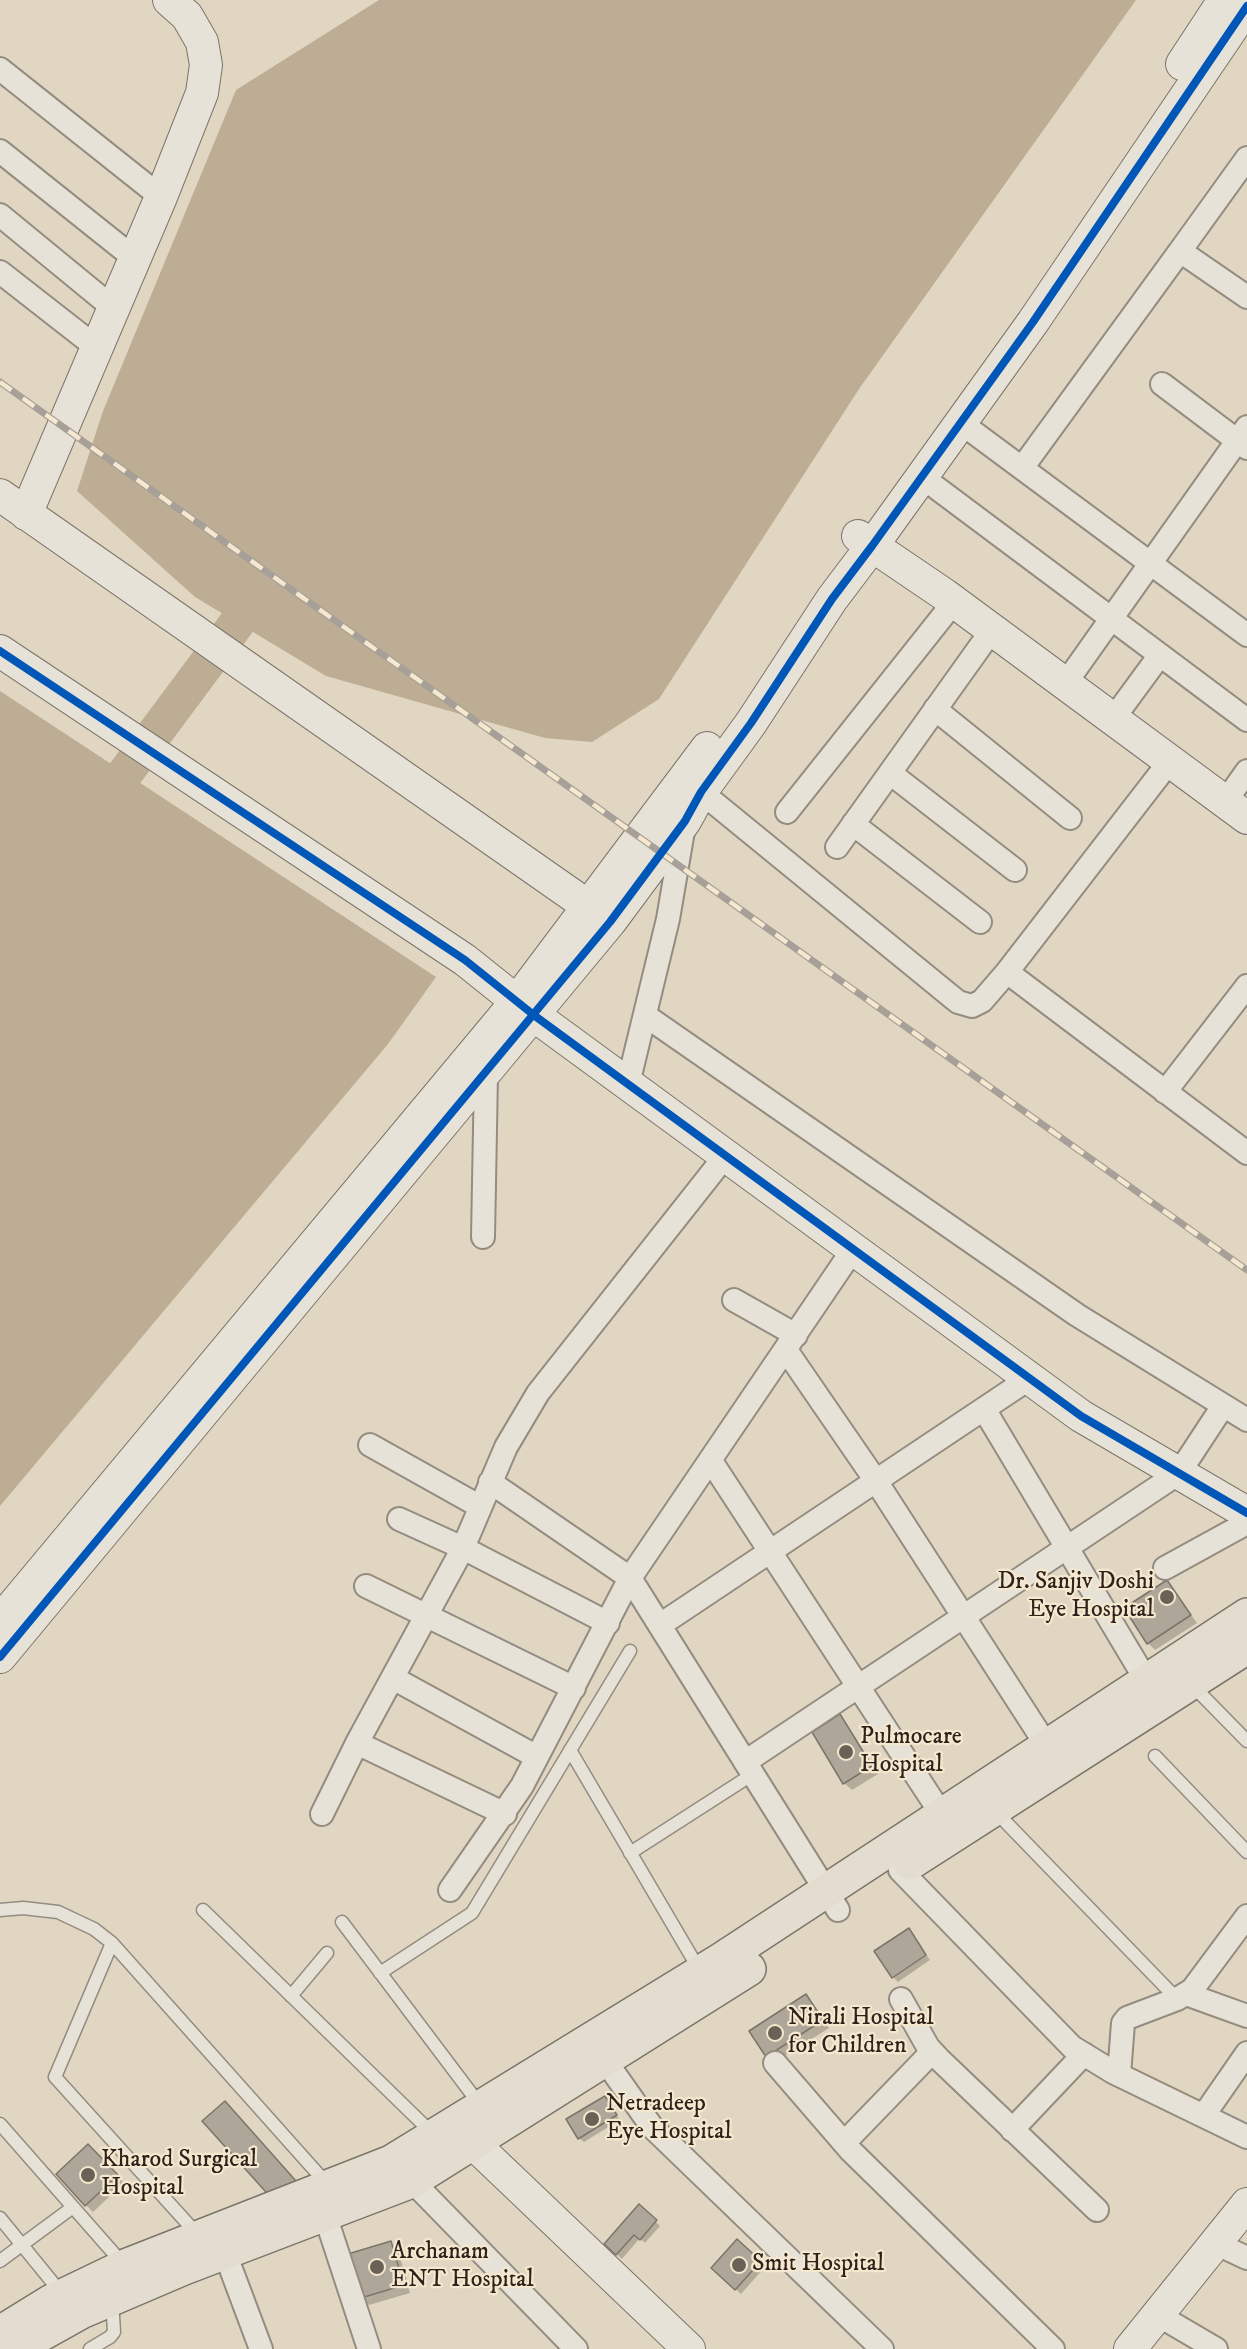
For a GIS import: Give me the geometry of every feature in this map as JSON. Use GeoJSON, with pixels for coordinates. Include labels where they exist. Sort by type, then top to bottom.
{"type":"FeatureCollection","features":[{"type":"Feature","properties":{"kind":"highway"},"geometry":{"type":"LineString","coordinates":[[327,2201],[391,2162],[454,2134],[598,2050],[832,1901],[942,1815],[1247,1615]]}},
{"type":"Feature","properties":{"kind":"highway"},"geometry":{"type":"LineString","coordinates":[[15,2349],[81,2312],[111,2299],[212,2245],[327,2201],[412,2181],[482,2107],[598,2050],[701,1973],[832,1901],[900,1870],[1247,1647]]}},
{"type":"Feature","properties":{"kind":"highway"},"geometry":{"type":"LineString","coordinates":[[0,2333],[63,2295],[125,2266],[212,2245]]}},
{"type":"Feature","properties":{"kind":"street"},"geometry":{"type":"LineString","coordinates":[[26,514],[112,307],[161,197],[202,93],[206,65],[202,42],[187,16],[169,0]]}},
{"type":"Feature","properties":{"kind":"street"},"geometry":{"type":"LineString","coordinates":[[0,1657],[222,1372],[526,1008],[697,780],[752,723],[832,598],[865,541],[1224,0]]}},
{"type":"Feature","properties":{"kind":"street"},"geometry":{"type":"LineString","coordinates":[[865,541],[922,477],[961,423],[1247,6]]}},
{"type":"Feature","properties":{"kind":"street"},"geometry":{"type":"LineString","coordinates":[[0,69],[161,197]]}},
{"type":"Feature","properties":{"kind":"street"},"geometry":{"type":"LineString","coordinates":[[0,151],[134,258]]}},
{"type":"Feature","properties":{"kind":"street"},"geometry":{"type":"LineString","coordinates":[[1022,468],[1247,158]]}},
{"type":"Feature","properties":{"kind":"street"},"geometry":{"type":"LineString","coordinates":[[0,215],[112,307]]}},
{"type":"Feature","properties":{"kind":"street"},"geometry":{"type":"LineString","coordinates":[[1180,251],[1247,297]]}},
{"type":"Feature","properties":{"kind":"street"},"geometry":{"type":"LineString","coordinates":[[0,272],[96,347]]}},
{"type":"Feature","properties":{"kind":"street"},"geometry":{"type":"LineString","coordinates":[[1065,684],[1150,563],[1244,438],[1162,384]]}},
{"type":"Feature","properties":{"kind":"street"},"geometry":{"type":"LineString","coordinates":[[961,423],[1247,635]]}},
{"type":"Feature","properties":{"kind":"street"},"geometry":{"type":"LineString","coordinates":[[922,477],[1247,720]]}},
{"type":"Feature","properties":{"kind":"street"},"geometry":{"type":"LineString","coordinates":[[0,495],[599,913]]}},
{"type":"Feature","properties":{"kind":"street"},"geometry":{"type":"LineString","coordinates":[[865,541],[954,602],[1236,810],[1247,771]]}},
{"type":"Feature","properties":{"kind":"street"},"geometry":{"type":"LineString","coordinates":[[787,812],[954,602]]}},
{"type":"Feature","properties":{"kind":"street"},"geometry":{"type":"LineString","coordinates":[[837,847],[992,630]]}},
{"type":"Feature","properties":{"kind":"street"},"geometry":{"type":"LineString","coordinates":[[1113,719],[1160,655]]}},
{"type":"Feature","properties":{"kind":"street"},"geometry":{"type":"LineString","coordinates":[[8,656],[465,960],[628,1084],[1081,1416],[1247,1513]]}},
{"type":"Feature","properties":{"kind":"street"},"geometry":{"type":"LineString","coordinates":[[936,709],[1070,818]]}},
{"type":"Feature","properties":{"kind":"street"},"geometry":{"type":"LineString","coordinates":[[697,780],[958,1002],[972,1006],[982,1000],[1007,972],[1170,761]]}},
{"type":"Feature","properties":{"kind":"street"},"geometry":{"type":"LineString","coordinates":[[890,773],[1015,870]]}},
{"type":"Feature","properties":{"kind":"street"},"geometry":{"type":"LineString","coordinates":[[628,1084],[668,919],[685,821],[697,780]]}},
{"type":"Feature","properties":{"kind":"street"},"geometry":{"type":"LineString","coordinates":[[599,913],[685,821]]}},
{"type":"Feature","properties":{"kind":"street"},"geometry":{"type":"LineString","coordinates":[[853,824],[980,922]]}},
{"type":"Feature","properties":{"kind":"street"},"geometry":{"type":"LineString","coordinates":[[1007,972],[1247,1153]]}},
{"type":"Feature","properties":{"kind":"street"},"geometry":{"type":"LineString","coordinates":[[1165,1092],[1247,986]]}},
{"type":"Feature","properties":{"kind":"street"},"geometry":{"type":"LineString","coordinates":[[0,1622],[486,1075],[526,1008]]}},
{"type":"Feature","properties":{"kind":"street"},"geometry":{"type":"LineString","coordinates":[[646,1016],[1077,1315],[1247,1420]]}},
{"type":"Feature","properties":{"kind":"street"},"geometry":{"type":"LineString","coordinates":[[483,1237],[486,1075]]}},
{"type":"Feature","properties":{"kind":"street"},"geometry":{"type":"LineString","coordinates":[[322,1814],[357,1743],[463,1548],[506,1447],[538,1393],[726,1155]]}},
{"type":"Feature","properties":{"kind":"street"},"geometry":{"type":"LineString","coordinates":[[450,1890],[505,1814],[574,1688],[630,1578],[854,1248]]}},
{"type":"Feature","properties":{"kind":"street"},"geometry":{"type":"LineString","coordinates":[[734,1300],[791,1342],[876,1481],[1047,1746]]}},
{"type":"Feature","properties":{"kind":"street"},"geometry":{"type":"LineString","coordinates":[[660,1625],[1030,1378]]}},
{"type":"Feature","properties":{"kind":"street"},"geometry":{"type":"LineString","coordinates":[[749,1768],[858,1686],[1179,1473],[1223,1406]]}},
{"type":"Feature","properties":{"kind":"street"},"geometry":{"type":"LineString","coordinates":[[984,1409],[1146,1680]]}},
{"type":"Feature","properties":{"kind":"street"},"geometry":{"type":"LineString","coordinates":[[370,1445],[479,1506]]}},
{"type":"Feature","properties":{"kind":"street"},"geometry":{"type":"LineString","coordinates":[[711,1461],[942,1815]]}},
{"type":"Feature","properties":{"kind":"street"},"geometry":{"type":"LineString","coordinates":[[490,1482],[630,1578],[832,1901]]}},
{"type":"Feature","properties":{"kind":"street"},"geometry":{"type":"LineString","coordinates":[[399,1519],[463,1548],[608,1623]]}},
{"type":"Feature","properties":{"kind":"street"},"geometry":{"type":"LineString","coordinates":[[1165,1568],[1247,1523]]}},
{"type":"Feature","properties":{"kind":"street"},"geometry":{"type":"LineString","coordinates":[[366,1586],[574,1688]]}},
{"type":"Feature","properties":{"kind":"street"},"geometry":{"type":"LineString","coordinates":[[393,1678],[537,1757]]}},
{"type":"Feature","properties":{"kind":"street"},"geometry":{"type":"LineString","coordinates":[[357,1743],[505,1814]]}},
{"type":"Feature","properties":{"kind":"street"},"geometry":{"type":"LineString","coordinates":[[900,1870],[1034,2010],[1084,2054],[1119,2074],[1247,2137]]}},
{"type":"Feature","properties":{"kind":"street"},"geometry":{"type":"LineString","coordinates":[[1119,2074],[1123,2023],[1127,2018],[1182,1997],[1204,1975],[1247,1916]]}},
{"type":"Feature","properties":{"kind":"street"},"geometry":{"type":"LineString","coordinates":[[1182,1997],[1247,2016]]}},
{"type":"Feature","properties":{"kind":"street"},"geometry":{"type":"LineString","coordinates":[[901,1999],[932,2052],[1097,2210]]}},
{"type":"Feature","properties":{"kind":"street"},"geometry":{"type":"LineString","coordinates":[[598,2050],[651,2127],[882,2349]]}},
{"type":"Feature","properties":{"kind":"street"},"geometry":{"type":"LineString","coordinates":[[844,2143],[932,2052]]}},
{"type":"Feature","properties":{"kind":"street"},"geometry":{"type":"LineString","coordinates":[[1204,2115],[1247,2053]]}},
{"type":"Feature","properties":{"kind":"street"},"geometry":{"type":"LineString","coordinates":[[1012,2130],[1084,2054]]}},
{"type":"Feature","properties":{"kind":"street"},"geometry":{"type":"LineString","coordinates":[[775,2063],[844,2143],[1053,2349]]}},
{"type":"Feature","properties":{"kind":"street"},"geometry":{"type":"LineString","coordinates":[[454,2134],[689,2349]]}},
{"type":"Feature","properties":{"kind":"street"},"geometry":{"type":"LineString","coordinates":[[412,2181],[568,2346]]}},
{"type":"Feature","properties":{"kind":"street"},"geometry":{"type":"LineString","coordinates":[[327,2201],[369,2349]]}},
{"type":"Feature","properties":{"kind":"street"},"geometry":{"type":"LineString","coordinates":[[1130,2349],[1247,2204]]}},
{"type":"Feature","properties":{"kind":"street"},"geometry":{"type":"LineString","coordinates":[[1215,2243],[1247,2258]]}},
{"type":"Feature","properties":{"kind":"street"},"geometry":{"type":"LineString","coordinates":[[212,2245],[261,2349]]}},
{"type":"Feature","properties":{"kind":"street"},"geometry":{"type":"LineString","coordinates":[[1158,2314],[1216,2349]]}},
{"type":"Feature","properties":{"kind":"lane"},"geometry":{"type":"LineString","coordinates":[[380,1973],[472,1913],[630,1651]]}},
{"type":"Feature","properties":{"kind":"lane"},"geometry":{"type":"LineString","coordinates":[[1190,1684],[1247,1741]]}},
{"type":"Feature","properties":{"kind":"lane"},"geometry":{"type":"LineString","coordinates":[[570,1750],[701,1973]]}},
{"type":"Feature","properties":{"kind":"lane"},"geometry":{"type":"LineString","coordinates":[[1155,1756],[1247,1852]]}},
{"type":"Feature","properties":{"kind":"lane"},"geometry":{"type":"LineString","coordinates":[[630,1853],[749,1768]]}},
{"type":"Feature","properties":{"kind":"lane"},"geometry":{"type":"LineString","coordinates":[[994,1810],[1182,1997]]}},
{"type":"Feature","properties":{"kind":"lane"},"geometry":{"type":"LineString","coordinates":[[0,1910],[23,1908],[58,1912],[94,1929],[112,1943],[327,2201]]}},
{"type":"Feature","properties":{"kind":"lane"},"geometry":{"type":"LineString","coordinates":[[202,1910],[291,1996],[454,2134]]}},
{"type":"Feature","properties":{"kind":"lane"},"geometry":{"type":"LineString","coordinates":[[342,1922],[482,2107]]}},
{"type":"Feature","properties":{"kind":"lane"},"geometry":{"type":"LineString","coordinates":[[112,1943],[55,2077],[212,2245]]}},
{"type":"Feature","properties":{"kind":"lane"},"geometry":{"type":"LineString","coordinates":[[291,1996],[327,1953]]}},
{"type":"Feature","properties":{"kind":"lane"},"geometry":{"type":"LineString","coordinates":[[0,2124],[125,2266]]}},
{"type":"Feature","properties":{"kind":"lane"},"geometry":{"type":"LineString","coordinates":[[0,2261],[73,2207]]}},
{"type":"Feature","properties":{"kind":"lane"},"geometry":{"type":"LineString","coordinates":[[0,2218],[63,2295]]}},
{"type":"Feature","properties":{"kind":"lane"},"geometry":{"type":"LineString","coordinates":[[90,2349],[114,2332],[111,2299]]}},
{"type":"Feature","properties":{"kind":"shaded area"},"geometry":{"type":"Polygon","coordinates":[[[379,0],[1136,0],[859,389],[659,699],[592,742],[545,738],[326,676],[195,597],[77,491],[103,411],[236,90],[379,0]]]}},
{"type":"Feature","properties":{"kind":"shaded area"},"geometry":{"type":"Polygon","coordinates":[[[0,691],[436,977],[388,1044],[0,1506],[0,691]]]}},
{"type":"Feature","properties":{"kind":"building"},"geometry":{"type":"Polygon","coordinates":[[[1167,1580],[1191,1615],[1147,1644],[1124,1608],[1167,1580]]]}},
{"type":"Feature","properties":{"kind":"building"},"geometry":{"type":"Polygon","coordinates":[[[840,1714],[872,1766],[843,1784],[812,1732],[840,1714]]]}},
{"type":"Feature","properties":{"kind":"building"},"geometry":{"type":"Polygon","coordinates":[[[909,1928],[926,1955],[892,1978],[874,1951],[909,1928]]]}},
{"type":"Feature","properties":{"kind":"building"},"geometry":{"type":"Polygon","coordinates":[[[806,1994],[823,2020],[766,2057],[749,2031],[806,1994]]]}},
{"type":"Feature","properties":{"kind":"building"},"geometry":{"type":"Polygon","coordinates":[[[605,2096],[617,2115],[578,2139],[566,2119],[605,2096]]]}},
{"type":"Feature","properties":{"kind":"building"},"geometry":{"type":"Polygon","coordinates":[[[225,2101],[296,2181],[274,2201],[202,2121],[225,2101]]]}},
{"type":"Feature","properties":{"kind":"building"},"geometry":{"type":"Polygon","coordinates":[[[88,2144],[118,2175],[85,2206],[56,2174],[88,2144]]]}},
{"type":"Feature","properties":{"kind":"building"},"geometry":{"type":"Polygon","coordinates":[[[639,2204],[657,2220],[640,2240],[634,2235],[616,2255],[604,2244],[639,2204]]]}},
{"type":"Feature","properties":{"kind":"building"},"geometry":{"type":"Polygon","coordinates":[[[737,2239],[761,2261],[735,2290],[711,2268],[737,2239]]]}},
{"type":"Feature","properties":{"kind":"building"},"geometry":{"type":"Polygon","coordinates":[[[391,2241],[404,2285],[361,2298],[348,2254],[391,2241]]]}},
{"type":"Feature","properties":{"kind":"waterway"},"geometry":{"type":"LineString","coordinates":[[97,811],[266,584]]}},
{"type":"Feature","properties":{"kind":"railway"},"geometry":{"type":"LineString","coordinates":[[0,382],[1247,1270]]}},
{"type":"Feature","properties":{"kind":"cycle path"},"geometry":{"type":"LineString","coordinates":[[0,1657],[610,922],[685,821],[701,792],[751,723],[832,599],[1033,322],[1247,6]]}},
{"type":"Feature","properties":{"kind":"cycle path"},"geometry":{"type":"LineString","coordinates":[[0,651],[465,960],[535,1016],[1081,1416],[1247,1513]]}},
{"type":"Feature","properties":{"kind":"place","name":"Dr. Sanjiv Doshi Eye Hospital"},"geometry":{"type":"Point","coordinates":[1167,1597]}},
{"type":"Feature","properties":{"kind":"place","name":"Pulmocare Hospital"},"geometry":{"type":"Point","coordinates":[846,1752]}},
{"type":"Feature","properties":{"kind":"place","name":"Nirali Hospital for Children"},"geometry":{"type":"Point","coordinates":[775,2033]}},
{"type":"Feature","properties":{"kind":"place","name":"Netradeep Eye Hospital"},"geometry":{"type":"Point","coordinates":[592,2119]}},
{"type":"Feature","properties":{"kind":"place","name":"Kharod Surgical Hospital"},"geometry":{"type":"Point","coordinates":[88,2175]}},
{"type":"Feature","properties":{"kind":"place","name":"Smit Hospital"},"geometry":{"type":"Point","coordinates":[739,2265]}},
{"type":"Feature","properties":{"kind":"place","name":"Archanam ENT Hospital"},"geometry":{"type":"Point","coordinates":[377,2267]}}]}
